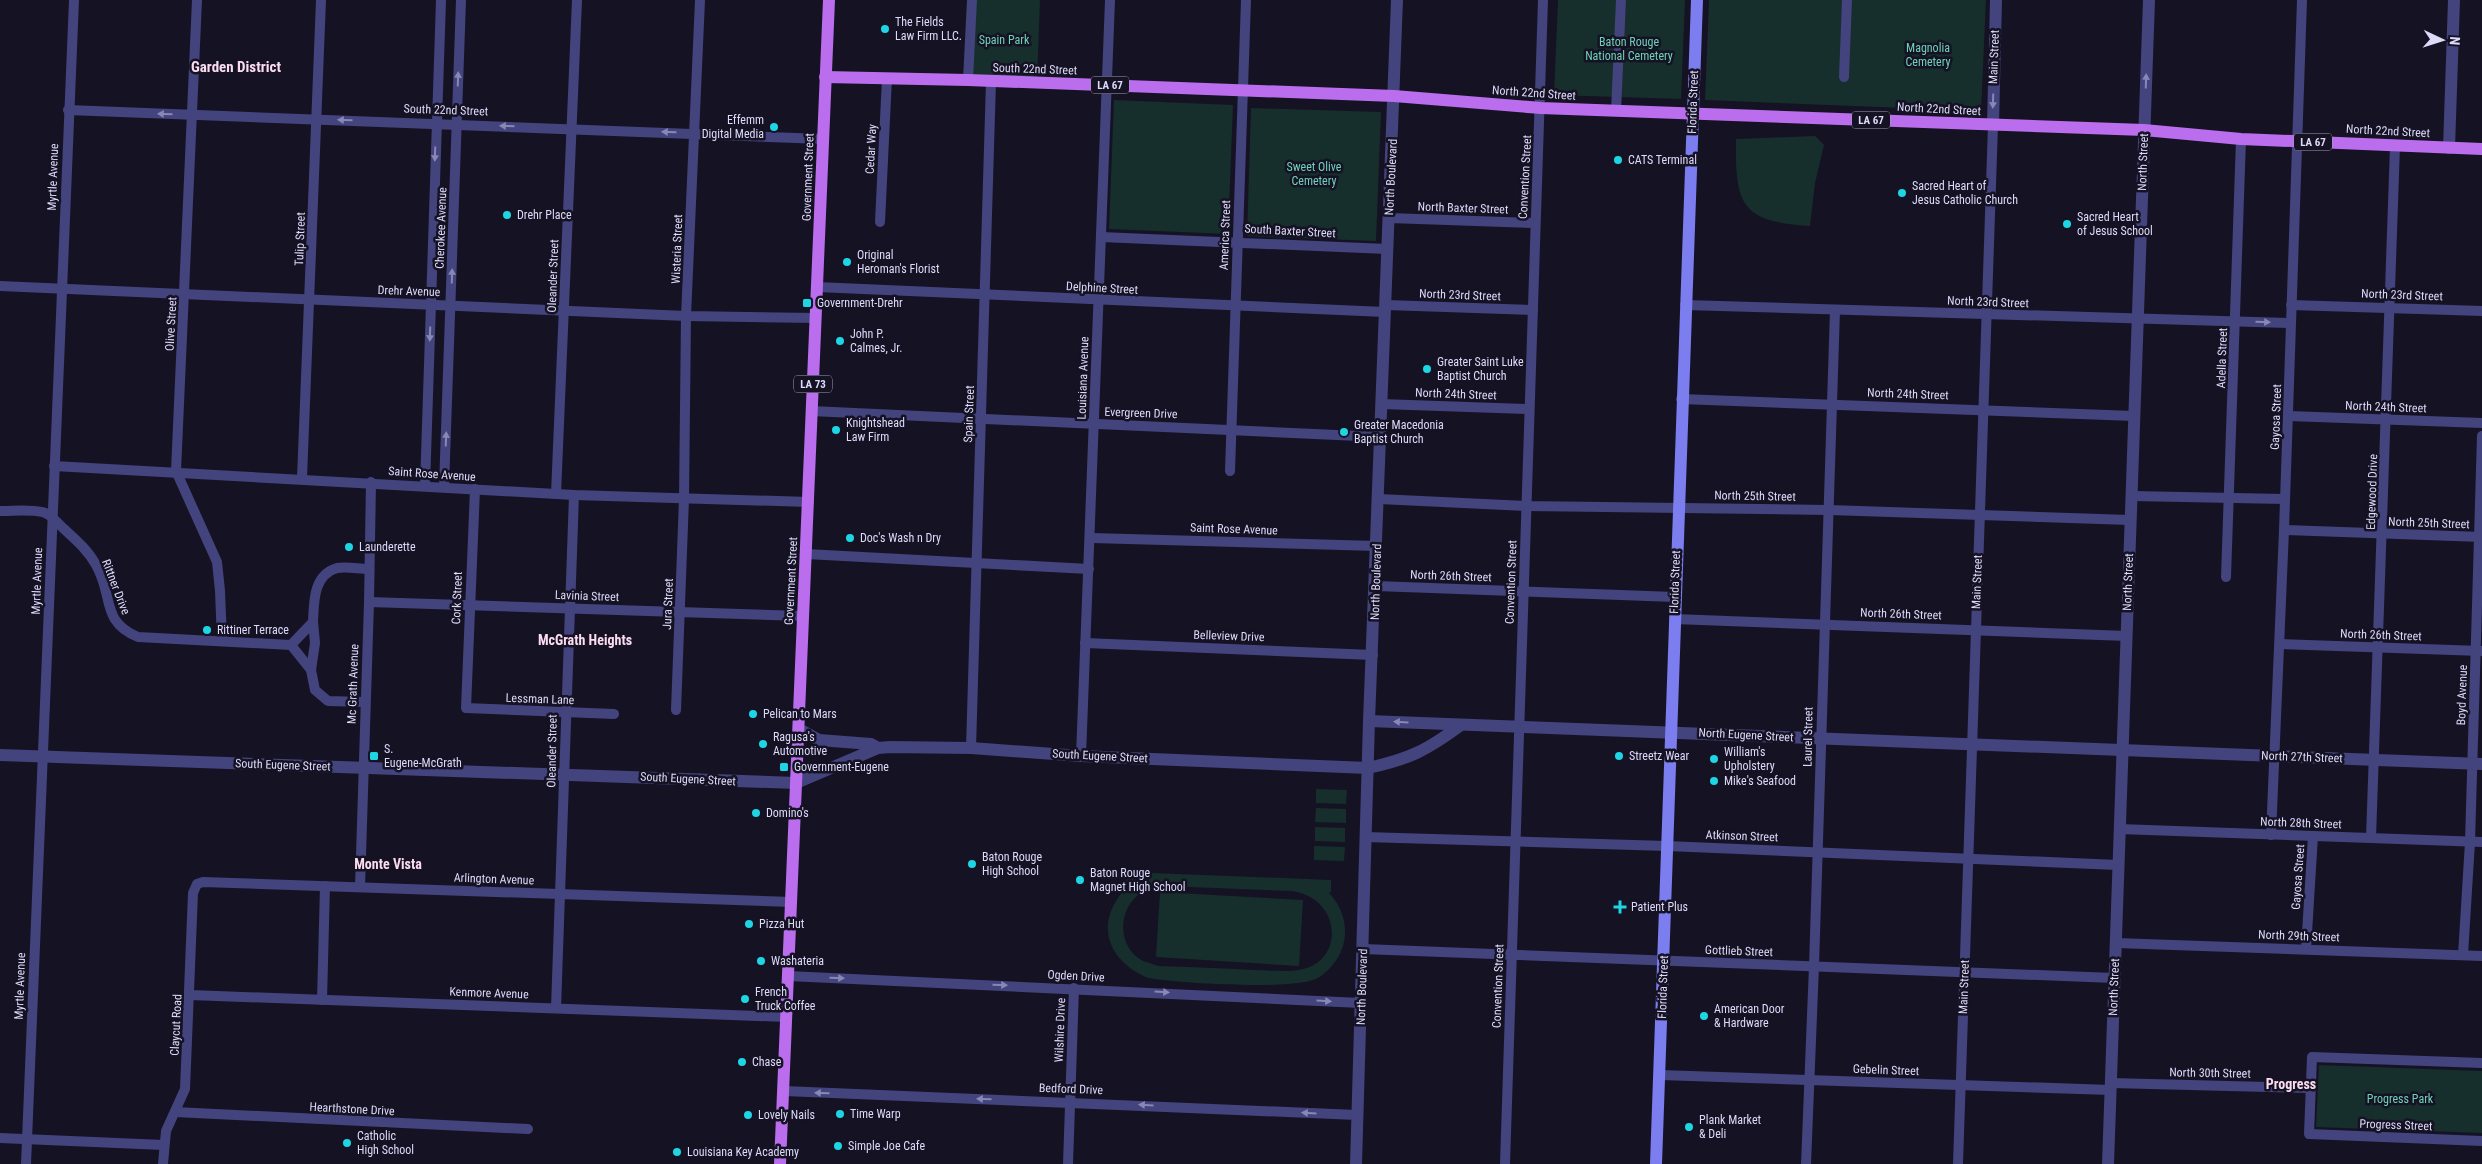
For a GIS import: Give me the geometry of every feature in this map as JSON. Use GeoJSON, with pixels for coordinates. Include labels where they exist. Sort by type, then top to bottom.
{"type":"FeatureCollection","features":[{"type":"Feature","properties":{"kind":"main road","name":"Government Street"},"geometry":{"type":"LineString","coordinates":[[780,1164],[829,0]]}},
{"type":"Feature","properties":{"kind":"main road","name":"Florida Street"},"geometry":{"type":"LineString","coordinates":[[1656,1164],[1681,399],[1697,0]]}},
{"type":"Feature","properties":{"kind":"main road","name":"South 22nd Street"},"geometry":{"type":"LineString","coordinates":[[825,77],[968,80],[1394,96]]}},
{"type":"Feature","properties":{"kind":"main road","name":"North 22nd Street"},"geometry":{"type":"LineString","coordinates":[[1394,96],[1541,108],[2144,130],[2241,139],[2482,149]]}},
{"type":"Feature","properties":{"kind":"street","name":"Myrtle Avenue"},"geometry":{"type":"LineString","coordinates":[[26,1164],[74,0]]}},
{"type":"Feature","properties":{"kind":"street","name":"Olive Street"},"geometry":{"type":"LineString","coordinates":[[197,0],[176,471],[217,562],[222,640]]}},
{"type":"Feature","properties":{"kind":"street","name":"Tulip Street"},"geometry":{"type":"LineString","coordinates":[[302,478],[321,0]]}},
{"type":"Feature","properties":{"kind":"street","name":"Cherokee Avenue"},"geometry":{"type":"LineString","coordinates":[[425,486],[440,0]]}},
{"type":"Feature","properties":{"kind":"street","name":"Cherokee Avenue"},"geometry":{"type":"LineString","coordinates":[[444,488],[461,0]]}},
{"type":"Feature","properties":{"kind":"street","name":"Oleander Street"},"geometry":{"type":"LineString","coordinates":[[556,494],[577,0]]}},
{"type":"Feature","properties":{"kind":"street","name":"Wisteria Street"},"geometry":{"type":"LineString","coordinates":[[684,499],[686,316],[700,0]]}},
{"type":"Feature","properties":{"kind":"street"},"geometry":{"type":"LineString","coordinates":[[968,80],[972,0]]}},
{"type":"Feature","properties":{"kind":"street","name":"Louisiana Avenue"},"geometry":{"type":"LineString","coordinates":[[1081,756],[1091,538],[1093,424],[1110,0]]}},
{"type":"Feature","properties":{"kind":"street","name":"America Street"},"geometry":{"type":"LineString","coordinates":[[1230,471],[1234,306],[1246,0]]}},
{"type":"Feature","properties":{"kind":"street","name":"North Boulevard"},"geometry":{"type":"LineString","coordinates":[[1356,1164],[1369,721],[1376,586],[1381,404],[1397,0]]}},
{"type":"Feature","properties":{"kind":"street","name":"Convention Street"},"geometry":{"type":"LineString","coordinates":[[1505,1164],[1535,223],[1541,108],[1543,0]]}},
{"type":"Feature","properties":{"kind":"street"},"geometry":{"type":"LineString","coordinates":[[1616,111],[1621,0]]}},
{"type":"Feature","properties":{"kind":"street"},"geometry":{"type":"LineString","coordinates":[[1844,77],[1847,0]]}},
{"type":"Feature","properties":{"kind":"street","name":"Main Street"},"geometry":{"type":"LineString","coordinates":[[1958,1164],[1980,517],[1984,314],[1996,0]]}},
{"type":"Feature","properties":{"kind":"street","name":"North Street"},"geometry":{"type":"LineString","coordinates":[[2108,1164],[2149,0]]}},
{"type":"Feature","properties":{"kind":"street","name":"Gayosa Street"},"geometry":{"type":"LineString","coordinates":[[2271,835],[2280,644],[2302,0]]}},
{"type":"Feature","properties":{"kind":"street"},"geometry":{"type":"LineString","coordinates":[[2449,148],[2454,0]]}},
{"type":"Feature","properties":{"kind":"street","name":"Cedar Way"},"geometry":{"type":"LineString","coordinates":[[880,222],[887,78]]}},
{"type":"Feature","properties":{"kind":"street","name":"Spain Street"},"geometry":{"type":"LineString","coordinates":[[971,748],[991,81]]}},
{"type":"Feature","properties":{"kind":"street","name":"South 22nd Street"},"geometry":{"type":"LineString","coordinates":[[68,110],[823,139]]}},
{"type":"Feature","properties":{"kind":"street","name":"Adella Street"},"geometry":{"type":"LineString","coordinates":[[2226,577],[2241,139]]}},
{"type":"Feature","properties":{"kind":"street","name":"Edgewood Drive"},"geometry":{"type":"LineString","coordinates":[[2371,838],[2391,307],[2395,146]]}},
{"type":"Feature","properties":{"kind":"street","name":"North Baxter Street"},"geometry":{"type":"LineString","coordinates":[[1389,218],[1535,223]]}},
{"type":"Feature","properties":{"kind":"street","name":"South Baxter Street"},"geometry":{"type":"LineString","coordinates":[[1101,237],[1238,241],[1387,249]]}},
{"type":"Feature","properties":{"kind":"street","name":"Drehr Avenue"},"geometry":{"type":"LineString","coordinates":[[0,286],[686,316],[816,318]]}},
{"type":"Feature","properties":{"kind":"street","name":"Delphine Street"},"geometry":{"type":"LineString","coordinates":[[817,287],[1098,301],[1234,306],[1385,308]]}},
{"type":"Feature","properties":{"kind":"street","name":"North 23rd Street"},"geometry":{"type":"LineString","coordinates":[[1685,305],[2290,323]]}},
{"type":"Feature","properties":{"kind":"street","name":"North 23rd Street"},"geometry":{"type":"LineString","coordinates":[[2291,305],[2482,311]]}},
{"type":"Feature","properties":{"kind":"street","name":"North 23rd Street"},"geometry":{"type":"LineString","coordinates":[[1385,308],[1533,310]]}},
{"type":"Feature","properties":{"kind":"street","name":"Laurel Street"},"geometry":{"type":"LineString","coordinates":[[1806,1164],[1835,310]]}},
{"type":"Feature","properties":{"kind":"street","name":"North 24th Street"},"geometry":{"type":"LineString","coordinates":[[1681,399],[2134,416]]}},
{"type":"Feature","properties":{"kind":"street","name":"North 24th Street"},"geometry":{"type":"LineString","coordinates":[[1381,404],[1529,409]]}},
{"type":"Feature","properties":{"kind":"street","name":"Evergreen Drive"},"geometry":{"type":"LineString","coordinates":[[811,411],[1381,437]]}},
{"type":"Feature","properties":{"kind":"street","name":"North 24th Street"},"geometry":{"type":"LineString","coordinates":[[2288,416],[2482,423]]}},
{"type":"Feature","properties":{"kind":"street","name":"Boyd Avenue"},"geometry":{"type":"LineString","coordinates":[[2463,955],[2477,764],[2482,436]]}},
{"type":"Feature","properties":{"kind":"street","name":"Saint Rose Avenue"},"geometry":{"type":"LineString","coordinates":[[54,466],[302,478],[556,494],[808,502]]}},
{"type":"Feature","properties":{"kind":"street","name":"Mc Grath Avenue"},"geometry":{"type":"LineString","coordinates":[[360,887],[371,482]]}},
{"type":"Feature","properties":{"kind":"street","name":"Cork Street"},"geometry":{"type":"LineString","coordinates":[[466,708],[475,489]]}},
{"type":"Feature","properties":{"kind":"street","name":"Oleander Street"},"geometry":{"type":"LineString","coordinates":[[556,1008],[574,494]]}},
{"type":"Feature","properties":{"kind":"street"},"geometry":{"type":"LineString","coordinates":[[2132,496],[2285,499]]}},
{"type":"Feature","properties":{"kind":"street","name":"Jura Street"},"geometry":{"type":"LineString","coordinates":[[676,710],[684,499]]}},
{"type":"Feature","properties":{"kind":"street","name":"North 25th Street"},"geometry":{"type":"LineString","coordinates":[[1379,499],[1526,506],[1829,510],[1980,517],[2130,520]]}},
{"type":"Feature","properties":{"kind":"street"},"geometry":{"type":"LineString","coordinates":[[0,511],[44,512],[52,517]]}},
{"type":"Feature","properties":{"kind":"street","name":"Rittner Drive"},"geometry":{"type":"LineString","coordinates":[[52,517],[81,544],[96,566],[106,591],[113,619],[122,630],[138,637],[290,645]]}},
{"type":"Feature","properties":{"kind":"street","name":"North 25th Street"},"geometry":{"type":"LineString","coordinates":[[2284,530],[2481,537]]}},
{"type":"Feature","properties":{"kind":"street","name":"Saint Rose Avenue"},"geometry":{"type":"LineString","coordinates":[[1091,538],[1377,546]]}},
{"type":"Feature","properties":{"kind":"street"},"geometry":{"type":"LineString","coordinates":[[806,554],[1089,568]]}},
{"type":"Feature","properties":{"kind":"street"},"geometry":{"type":"LineString","coordinates":[[364,702],[328,701],[315,690],[311,670],[314,643],[315,589],[326,574],[337,568],[368,569]]}},
{"type":"Feature","properties":{"kind":"street","name":"North 26th Street"},"geometry":{"type":"LineString","coordinates":[[1376,586],[1675,597]]}},
{"type":"Feature","properties":{"kind":"street","name":"Lavinia Street"},"geometry":{"type":"LineString","coordinates":[[369,602],[803,616]]}},
{"type":"Feature","properties":{"kind":"street","name":"North 26th Street"},"geometry":{"type":"LineString","coordinates":[[1674,619],[2126,636]]}},
{"type":"Feature","properties":{"kind":"street"},"geometry":{"type":"LineString","coordinates":[[311,670],[290,645],[313,622]]}},
{"type":"Feature","properties":{"kind":"street","name":"Belleview Drive"},"geometry":{"type":"LineString","coordinates":[[1085,643],[1373,655]]}},
{"type":"Feature","properties":{"kind":"street","name":"North 26th Street"},"geometry":{"type":"LineString","coordinates":[[2280,644],[2479,651]]}},
{"type":"Feature","properties":{"kind":"street","name":"Lessman Lane"},"geometry":{"type":"LineString","coordinates":[[466,708],[614,714]]}},
{"type":"Feature","properties":{"kind":"street","name":"North Eugene Street"},"geometry":{"type":"LineString","coordinates":[[1369,721],[2122,750]]}},
{"type":"Feature","properties":{"kind":"street","name":"South Eugene Street"},"geometry":{"type":"LineString","coordinates":[[0,755],[796,783],[878,748],[971,748],[1081,756],[1368,768],[1394,762],[1427,750],[1461,725]]}},
{"type":"Feature","properties":{"kind":"street"},"geometry":{"type":"LineString","coordinates":[[799,729],[819,740],[871,744],[878,748]]}},
{"type":"Feature","properties":{"kind":"street","name":"North 27th Street"},"geometry":{"type":"LineString","coordinates":[[2122,750],[2477,764]]}},
{"type":"Feature","properties":{"kind":"street","name":"North 28th Street"},"geometry":{"type":"LineString","coordinates":[[2119,829],[2482,842]]}},
{"type":"Feature","properties":{"kind":"street","name":"Gayosa Street"},"geometry":{"type":"LineString","coordinates":[[2306,949],[2313,836]]}},
{"type":"Feature","properties":{"kind":"street","name":"Atkinson Street"},"geometry":{"type":"LineString","coordinates":[[1366,837],[1515,840],[2118,865]]}},
{"type":"Feature","properties":{"kind":"street","name":"Arlington Avenue"},"geometry":{"type":"LineString","coordinates":[[196,884],[203,882],[792,902]]}},
{"type":"Feature","properties":{"kind":"street","name":"Claycut Road"},"geometry":{"type":"LineString","coordinates":[[163,1164],[166,1131],[185,1089],[193,893],[196,884]]}},
{"type":"Feature","properties":{"kind":"street"},"geometry":{"type":"LineString","coordinates":[[322,1000],[325,886]]}},
{"type":"Feature","properties":{"kind":"street","name":"North 29th Street"},"geometry":{"type":"LineString","coordinates":[[2116,943],[2482,956]]}},
{"type":"Feature","properties":{"kind":"street","name":"Gottlieb Street"},"geometry":{"type":"LineString","coordinates":[[1363,949],[2114,978]]}},
{"type":"Feature","properties":{"kind":"street","name":"Ogden Drive"},"geometry":{"type":"LineString","coordinates":[[788,976],[1361,1002]]}},
{"type":"Feature","properties":{"kind":"street","name":"Wilshire Drive"},"geometry":{"type":"LineString","coordinates":[[1068,1164],[1074,988]]}},
{"type":"Feature","properties":{"kind":"street","name":"Kenmore Avenue"},"geometry":{"type":"LineString","coordinates":[[190,995],[787,1017]]}},
{"type":"Feature","properties":{"kind":"street"},"geometry":{"type":"LineString","coordinates":[[2310,1088],[2312,1057],[2482,1063]]}},
{"type":"Feature","properties":{"kind":"street","name":"Gebelin Street"},"geometry":{"type":"LineString","coordinates":[[1660,1075],[1961,1086],[2111,1087]]}},
{"type":"Feature","properties":{"kind":"street","name":"North 30th Street"},"geometry":{"type":"LineString","coordinates":[[2111,1087],[2310,1088]]}},
{"type":"Feature","properties":{"kind":"street","name":"Progress Street"},"geometry":{"type":"LineString","coordinates":[[2310,1088],[2309,1134],[2482,1141]]}},
{"type":"Feature","properties":{"kind":"street","name":"Bedford Drive"},"geometry":{"type":"LineString","coordinates":[[784,1092],[1358,1115]]}},
{"type":"Feature","properties":{"kind":"street","name":"Hearthstone Drive"},"geometry":{"type":"LineString","coordinates":[[175,1112],[528,1129]]}},
{"type":"Feature","properties":{"kind":"street"},"geometry":{"type":"LineString","coordinates":[[0,1138],[164,1145]]}},
{"type":"Feature","properties":{"kind":"green space","name":"Spain Park"},"geometry":{"type":"Polygon","coordinates":[[[972,0],[1040,0],[1037,83],[968,80],[972,0]]]}},
{"type":"Feature","properties":{"kind":"green space","name":"Baton Rouge National Cemetery"},"geometry":{"type":"Polygon","coordinates":[[[1558,0],[1685,0],[1681,99],[1554,95],[1558,0]]]}},
{"type":"Feature","properties":{"kind":"green space","name":"Magnolia Cemetery"},"geometry":{"type":"Polygon","coordinates":[[[1709,0],[1986,0],[1981,111],[1705,100],[1709,0]]]}},
{"type":"Feature","properties":{"kind":"green space"},"geometry":{"type":"Polygon","coordinates":[[[1114,100],[1233,105],[1228,234],[1109,229],[1114,100]]]}},
{"type":"Feature","properties":{"kind":"green space","name":"Sweet Olive Cemetery"},"geometry":{"type":"Polygon","coordinates":[[[1251,108],[1381,112],[1376,241],[1247,236],[1251,108]]]}},
{"type":"Feature","properties":{"kind":"green space"},"geometry":{"type":"Polygon","coordinates":[[[1815,136],[1824,145],[1815,183],[1810,226],[1769,220],[1756,214],[1746,205],[1737,179],[1736,139],[1815,136]]]}},
{"type":"Feature","properties":{"kind":"green space"},"geometry":{"type":"Polygon","coordinates":[[[1316,789],[1347,790],[1346,804],[1316,803],[1316,789]]]}},
{"type":"Feature","properties":{"kind":"green space"},"geometry":{"type":"Polygon","coordinates":[[[1316,808],[1346,809],[1346,823],[1315,822],[1316,808]]]}},
{"type":"Feature","properties":{"kind":"green space"},"geometry":{"type":"Polygon","coordinates":[[[1315,827],[1345,828],[1345,842],[1315,841],[1315,827]]]}},
{"type":"Feature","properties":{"kind":"green space"},"geometry":{"type":"Polygon","coordinates":[[[1314,846],[1345,847],[1344,861],[1314,860],[1314,846]]]}},
{"type":"Feature","properties":{"kind":"green space"},"geometry":{"type":"Polygon","coordinates":[[[1127,872],[1331,880],[1331,892],[1329,893],[1337,903],[1344,922],[1345,935],[1343,947],[1327,971],[1318,978],[1305,982],[1235,985],[1148,978],[1133,970],[1122,960],[1113,949],[1109,937],[1108,924],[1111,911],[1118,898],[1129,885],[1126,884],[1127,872]],[[1164,886],[1150,889],[1138,895],[1126,911],[1123,930],[1125,939],[1135,955],[1143,961],[1158,966],[1278,971],[1303,969],[1317,963],[1326,954],[1331,942],[1332,929],[1328,916],[1320,905],[1308,896],[1292,891],[1164,886]]]}},
{"type":"Feature","properties":{"kind":"green space"},"geometry":{"type":"Polygon","coordinates":[[[1160,892],[1303,900],[1299,966],[1156,957],[1160,892]]]}},
{"type":"Feature","properties":{"kind":"green space","name":"Progress Park"},"geometry":{"type":"Polygon","coordinates":[[[2319,1065],[2482,1071],[2482,1133],[2316,1127],[2319,1065]]]}},
{"type":"Feature","properties":{"kind":"place","name":"The Fields Law Firm LLC."},"geometry":{"type":"Point","coordinates":[885,29]}},
{"type":"Feature","properties":{"kind":"place","name":"Effemm Digital Media"},"geometry":{"type":"Point","coordinates":[774,127]}},
{"type":"Feature","properties":{"kind":"place","name":"CATS Terminal"},"geometry":{"type":"Point","coordinates":[1618,160]}},
{"type":"Feature","properties":{"kind":"place","name":"Sacred Heart of Jesus Catholic Church"},"geometry":{"type":"Point","coordinates":[1902,193]}},
{"type":"Feature","properties":{"kind":"place","name":"Drehr Place"},"geometry":{"type":"Point","coordinates":[507,215]}},
{"type":"Feature","properties":{"kind":"place","name":"Sacred Heart of Jesus School"},"geometry":{"type":"Point","coordinates":[2067,224]}},
{"type":"Feature","properties":{"kind":"place","name":"Original Heroman's Florist"},"geometry":{"type":"Point","coordinates":[847,262]}},
{"type":"Feature","properties":{"kind":"place","name":"Government-Drehr"},"geometry":{"type":"Point","coordinates":[807,303]}},
{"type":"Feature","properties":{"kind":"place","name":"John P. Calmes, Jr."},"geometry":{"type":"Point","coordinates":[840,341]}},
{"type":"Feature","properties":{"kind":"place","name":"Greater Saint Luke Baptist Church"},"geometry":{"type":"Point","coordinates":[1427,369]}},
{"type":"Feature","properties":{"kind":"place","name":"Knightshead Law Firm"},"geometry":{"type":"Point","coordinates":[836,430]}},
{"type":"Feature","properties":{"kind":"place","name":"Greater Macedonia Baptist Church"},"geometry":{"type":"Point","coordinates":[1344,432]}},
{"type":"Feature","properties":{"kind":"place","name":"Doc's Wash n Dry"},"geometry":{"type":"Point","coordinates":[850,538]}},
{"type":"Feature","properties":{"kind":"place","name":"Launderette"},"geometry":{"type":"Point","coordinates":[349,547]}},
{"type":"Feature","properties":{"kind":"place","name":"Rittiner Terrace"},"geometry":{"type":"Point","coordinates":[207,630]}},
{"type":"Feature","properties":{"kind":"place","name":"Pelican to Mars"},"geometry":{"type":"Point","coordinates":[753,714]}},
{"type":"Feature","properties":{"kind":"place","name":"Ragusa's Automotive"},"geometry":{"type":"Point","coordinates":[763,744]}},
{"type":"Feature","properties":{"kind":"place","name":"S. Eugene-McGrath"},"geometry":{"type":"Point","coordinates":[374,756]}},
{"type":"Feature","properties":{"kind":"place","name":"Streetz Wear"},"geometry":{"type":"Point","coordinates":[1619,756]}},
{"type":"Feature","properties":{"kind":"place","name":"William's Upholstery"},"geometry":{"type":"Point","coordinates":[1714,759]}},
{"type":"Feature","properties":{"kind":"place","name":"Government-Eugene"},"geometry":{"type":"Point","coordinates":[784,767]}},
{"type":"Feature","properties":{"kind":"place","name":"Mike's Seafood"},"geometry":{"type":"Point","coordinates":[1714,781]}},
{"type":"Feature","properties":{"kind":"place","name":"Domino's"},"geometry":{"type":"Point","coordinates":[756,813]}},
{"type":"Feature","properties":{"kind":"place","name":"Baton Rouge High School"},"geometry":{"type":"Point","coordinates":[972,864]}},
{"type":"Feature","properties":{"kind":"place","name":"Baton Rouge Magnet High School"},"geometry":{"type":"Point","coordinates":[1080,880]}},
{"type":"Feature","properties":{"kind":"place","name":"Patient Plus"},"geometry":{"type":"Point","coordinates":[1620,907]}},
{"type":"Feature","properties":{"kind":"place","name":"Pizza Hut"},"geometry":{"type":"Point","coordinates":[749,924]}},
{"type":"Feature","properties":{"kind":"place","name":"Washateria"},"geometry":{"type":"Point","coordinates":[761,961]}},
{"type":"Feature","properties":{"kind":"place","name":"French Truck Coffee"},"geometry":{"type":"Point","coordinates":[745,999]}},
{"type":"Feature","properties":{"kind":"place","name":"American Door & Hardware"},"geometry":{"type":"Point","coordinates":[1704,1016]}},
{"type":"Feature","properties":{"kind":"place","name":"Chase"},"geometry":{"type":"Point","coordinates":[742,1062]}},
{"type":"Feature","properties":{"kind":"place","name":"Time Warp"},"geometry":{"type":"Point","coordinates":[840,1114]}},
{"type":"Feature","properties":{"kind":"place","name":"Lovely Nails"},"geometry":{"type":"Point","coordinates":[748,1115]}},
{"type":"Feature","properties":{"kind":"place","name":"Plank Market & Deli"},"geometry":{"type":"Point","coordinates":[1689,1127]}},
{"type":"Feature","properties":{"kind":"place","name":"Catholic High School"},"geometry":{"type":"Point","coordinates":[347,1143]}},
{"type":"Feature","properties":{"kind":"place","name":"Simple Joe Cafe"},"geometry":{"type":"Point","coordinates":[838,1146]}},
{"type":"Feature","properties":{"kind":"place","name":"Louisiana Key Academy"},"geometry":{"type":"Point","coordinates":[677,1152]}},
{"type":"Feature","properties":{"kind":"district","name":"Garden District"},"geometry":{"type":"Point","coordinates":[236,67]}},
{"type":"Feature","properties":{"kind":"district","name":"McGrath Heights"},"geometry":{"type":"Point","coordinates":[585,640]}},
{"type":"Feature","properties":{"kind":"district","name":"Monte Vista"},"geometry":{"type":"Point","coordinates":[388,864]}},
{"type":"Feature","properties":{"kind":"district","name":"Progress"},"geometry":{"type":"Point","coordinates":[2291,1084]}}]}
